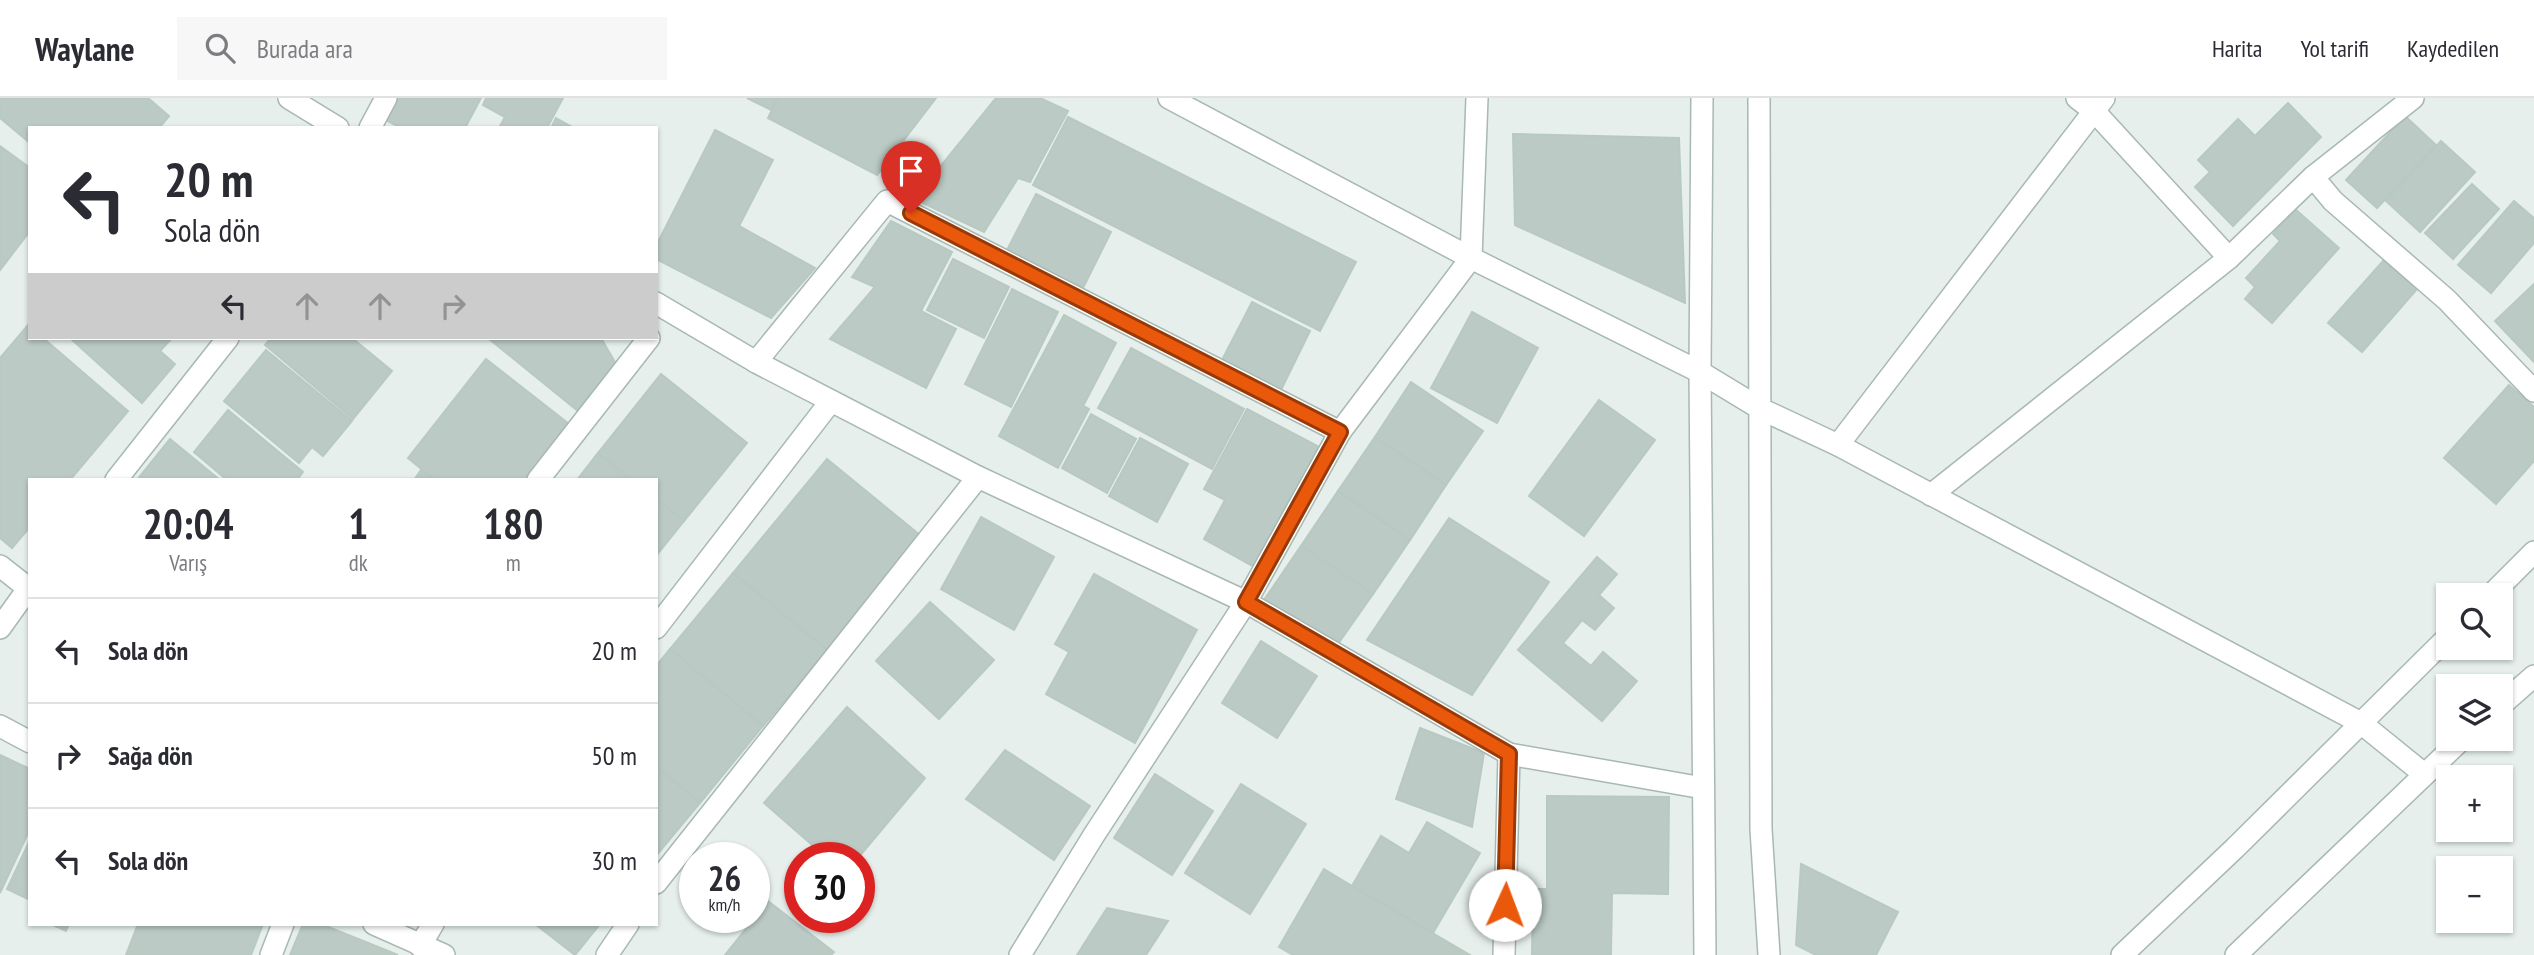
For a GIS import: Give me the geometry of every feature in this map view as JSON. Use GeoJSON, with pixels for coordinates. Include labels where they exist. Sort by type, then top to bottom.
{"type":"FeatureCollection","features":[{"type":"Feature","properties":{"kind":"street"},"geometry":{"type":"LineString","coordinates":[[289,98],[335,126]]}},
{"type":"Feature","properties":{"kind":"street"},"geometry":{"type":"LineString","coordinates":[[371,126],[386,98]]}},
{"type":"Feature","properties":{"kind":"street"},"geometry":{"type":"LineString","coordinates":[[1169,98],[1471,258],[1700,372],[1762,409],[1838,445],[2361,723],[2424,774]]}},
{"type":"Feature","properties":{"kind":"street"},"geometry":{"type":"LineString","coordinates":[[1020,955],[1094,835],[1246,602],[1340,432],[1471,258],[1476,98]]}},
{"type":"Feature","properties":{"kind":"street"},"geometry":{"type":"LineString","coordinates":[[1702,98],[1700,372],[1705,955]]}},
{"type":"Feature","properties":{"kind":"street"},"geometry":{"type":"LineString","coordinates":[[1759,98],[1762,409],[1761,829],[1769,955]]}},
{"type":"Feature","properties":{"kind":"street"},"geometry":{"type":"LineString","coordinates":[[1931,495],[2229,258],[2313,177],[2413,98]]}},
{"type":"Feature","properties":{"kind":"street"},"geometry":{"type":"LineString","coordinates":[[1838,445],[2092,102],[2229,258]]}},
{"type":"Feature","properties":{"kind":"street"},"geometry":{"type":"LineString","coordinates":[[2313,177],[2333,201],[2447,300],[2534,391]]}},
{"type":"Feature","properties":{"kind":"street"},"geometry":{"type":"LineString","coordinates":[[756,362],[887,201],[1340,432]]}},
{"type":"Feature","properties":{"kind":"street"},"geometry":{"type":"LineString","coordinates":[[663,306],[756,362],[978,477],[1246,602],[1509,754],[1703,788]]}},
{"type":"Feature","properties":{"kind":"street"},"geometry":{"type":"LineString","coordinates":[[118,478],[226,340]]}},
{"type":"Feature","properties":{"kind":"street"},"geometry":{"type":"LineString","coordinates":[[540,478],[647,340]]}},
{"type":"Feature","properties":{"kind":"street"},"geometry":{"type":"LineString","coordinates":[[658,625],[831,401]]}},
{"type":"Feature","properties":{"kind":"street"},"geometry":{"type":"LineString","coordinates":[[658,880],[978,477]]}},
{"type":"Feature","properties":{"kind":"street"},"geometry":{"type":"LineString","coordinates":[[2503,583],[2534,552]]}},
{"type":"Feature","properties":{"kind":"street"},"geometry":{"type":"LineString","coordinates":[[0,566],[28,586]]}},
{"type":"Feature","properties":{"kind":"street"},"geometry":{"type":"LineString","coordinates":[[0,628],[28,588]]}},
{"type":"Feature","properties":{"kind":"street"},"geometry":{"type":"LineString","coordinates":[[2122,955],[2235,848],[2436,649]]}},
{"type":"Feature","properties":{"kind":"street"},"geometry":{"type":"LineString","coordinates":[[2513,694],[2534,676]]}},
{"type":"Feature","properties":{"kind":"street"},"geometry":{"type":"LineString","coordinates":[[0,726],[28,741]]}},
{"type":"Feature","properties":{"kind":"street"},"geometry":{"type":"LineString","coordinates":[[2236,955],[2449,751]]}},
{"type":"Feature","properties":{"kind":"street"},"geometry":{"type":"LineString","coordinates":[[1504,955],[1509,754]]}},
{"type":"Feature","properties":{"kind":"street"},"geometry":{"type":"LineString","coordinates":[[271,955],[282,926]]}},
{"type":"Feature","properties":{"kind":"street"},"geometry":{"type":"LineString","coordinates":[[378,926],[443,955]]}},
{"type":"Feature","properties":{"kind":"street"},"geometry":{"type":"LineString","coordinates":[[420,946],[432,926]]}},
{"type":"Feature","properties":{"kind":"street"},"geometry":{"type":"LineString","coordinates":[[607,955],[627,926]]}},
{"type":"Feature","properties":{"kind":"building"},"geometry":{"type":"Polygon","coordinates":[[[0,98],[148,98],[169,116],[161,126],[28,126],[28,141],[0,118],[0,98]]]}},
{"type":"Feature","properties":{"kind":"building"},"geometry":{"type":"Polygon","coordinates":[[[395,98],[481,98],[466,126],[397,126],[384,119],[395,98]]]}},
{"type":"Feature","properties":{"kind":"building"},"geometry":{"type":"Polygon","coordinates":[[[486,98],[563,98],[548,126],[500,126],[505,117],[483,105],[486,98]]]}},
{"type":"Feature","properties":{"kind":"building"},"geometry":{"type":"Polygon","coordinates":[[[747,98],[777,98],[771,110],[747,98]]]}},
{"type":"Feature","properties":{"kind":"building"},"geometry":{"type":"Polygon","coordinates":[[[778,98],[936,98],[877,175],[768,118],[778,98]]]}},
{"type":"Feature","properties":{"kind":"building"},"geometry":{"type":"Polygon","coordinates":[[[996,98],[1040,98],[1068,111],[1030,182],[1018,178],[984,232],[914,199],[996,98]]]}},
{"type":"Feature","properties":{"kind":"building"},"geometry":{"type":"Polygon","coordinates":[[[2288,103],[2321,137],[2233,226],[2195,187],[2210,172],[2198,160],[2238,119],[2255,136],[2288,103]]]}},
{"type":"Feature","properties":{"kind":"building"},"geometry":{"type":"Polygon","coordinates":[[[2405,116],[2436,145],[2377,208],[2346,180],[2405,116]]]}},
{"type":"Feature","properties":{"kind":"building"},"geometry":{"type":"Polygon","coordinates":[[[1068,117],[1356,262],[1320,331],[1033,185],[1068,117]]]}},
{"type":"Feature","properties":{"kind":"building"},"geometry":{"type":"Polygon","coordinates":[[[556,118],[570,126],[552,126],[556,118]]]}},
{"type":"Feature","properties":{"kind":"building"},"geometry":{"type":"Polygon","coordinates":[[[715,130],[773,160],[739,226],[815,268],[771,318],[658,260],[658,242],[715,130]]]}},
{"type":"Feature","properties":{"kind":"building"},"geometry":{"type":"Polygon","coordinates":[[[1513,134],[1679,138],[1685,303],[1515,225],[1513,134]]]}},
{"type":"Feature","properties":{"kind":"building"},"geometry":{"type":"Polygon","coordinates":[[[2441,141],[2475,172],[2420,232],[2386,201],[2441,141]]]}},
{"type":"Feature","properties":{"kind":"building"},"geometry":{"type":"Polygon","coordinates":[[[0,146],[28,167],[28,234],[0,270],[0,146]]]}},
{"type":"Feature","properties":{"kind":"building"},"geometry":{"type":"Polygon","coordinates":[[[2472,184],[2499,209],[2453,259],[2425,233],[2472,184]]]}},
{"type":"Feature","properties":{"kind":"building"},"geometry":{"type":"Polygon","coordinates":[[[1036,194],[1111,232],[1083,288],[1007,250],[1036,194]]]}},
{"type":"Feature","properties":{"kind":"building"},"geometry":{"type":"Polygon","coordinates":[[[2514,201],[2534,218],[2534,243],[2491,293],[2458,265],[2514,201]]]}},
{"type":"Feature","properties":{"kind":"building"},"geometry":{"type":"Polygon","coordinates":[[[2295,209],[2339,248],[2272,323],[2245,299],[2255,287],[2246,278],[2280,241],[2273,234],[2295,209]]]}},
{"type":"Feature","properties":{"kind":"building"},"geometry":{"type":"Polygon","coordinates":[[[891,221],[952,252],[921,311],[956,329],[926,388],[830,339],[875,287],[852,277],[891,221]]]}},
{"type":"Feature","properties":{"kind":"building"},"geometry":{"type":"Polygon","coordinates":[[[953,259],[1009,287],[984,338],[927,310],[953,259]]]}},
{"type":"Feature","properties":{"kind":"building"},"geometry":{"type":"Polygon","coordinates":[[[2384,260],[2417,289],[2362,352],[2328,323],[2384,260]]]}},
{"type":"Feature","properties":{"kind":"building"},"geometry":{"type":"Polygon","coordinates":[[[2534,284],[2534,362],[2495,321],[2534,284]]]}},
{"type":"Feature","properties":{"kind":"building"},"geometry":{"type":"Polygon","coordinates":[[[1012,289],[1058,312],[1011,407],[965,384],[1012,289]]]}},
{"type":"Feature","properties":{"kind":"building"},"geometry":{"type":"Polygon","coordinates":[[[1252,302],[1310,331],[1281,390],[1222,360],[1252,302]]]}},
{"type":"Feature","properties":{"kind":"building"},"geometry":{"type":"Polygon","coordinates":[[[1472,312],[1538,348],[1497,423],[1431,388],[1472,312]]]}},
{"type":"Feature","properties":{"kind":"building"},"geometry":{"type":"Polygon","coordinates":[[[1064,315],[1116,343],[1083,406],[1089,409],[1058,468],[999,436],[1064,315]]]}},
{"type":"Feature","properties":{"kind":"building"},"geometry":{"type":"Polygon","coordinates":[[[28,325],[28,340],[45,340],[128,411],[72,478],[28,478],[28,529],[12,548],[0,538],[0,358],[28,325]]]}},
{"type":"Feature","properties":{"kind":"building"},"geometry":{"type":"Polygon","coordinates":[[[72,340],[170,340],[160,351],[175,364],[142,403],[72,340]]]}},
{"type":"Feature","properties":{"kind":"building"},"geometry":{"type":"Polygon","coordinates":[[[269,340],[354,340],[392,371],[353,419],[265,345],[269,340]]]}},
{"type":"Feature","properties":{"kind":"building"},"geometry":{"type":"Polygon","coordinates":[[[490,340],[602,340],[616,364],[578,411],[490,340]]]}},
{"type":"Feature","properties":{"kind":"building"},"geometry":{"type":"Polygon","coordinates":[[[1131,348],[1244,409],[1212,469],[1098,408],[1131,348]]]}},
{"type":"Feature","properties":{"kind":"building"},"geometry":{"type":"Polygon","coordinates":[[[266,350],[352,421],[323,456],[312,447],[299,463],[224,401],[266,350]]]}},
{"type":"Feature","properties":{"kind":"building"},"geometry":{"type":"Polygon","coordinates":[[[486,359],[569,424],[528,478],[433,478],[408,458],[486,359]]]}},
{"type":"Feature","properties":{"kind":"building"},"geometry":{"type":"Polygon","coordinates":[[[661,374],[747,443],[684,521],[658,501],[658,478],[629,478],[598,453],[661,374]]]}},
{"type":"Feature","properties":{"kind":"building"},"geometry":{"type":"Polygon","coordinates":[[[1411,382],[1483,431],[1446,485],[1375,437],[1411,382]]]}},
{"type":"Feature","properties":{"kind":"building"},"geometry":{"type":"Polygon","coordinates":[[[2509,385],[2534,407],[2534,461],[2496,504],[2444,458],[2509,385]]]}},
{"type":"Feature","properties":{"kind":"building"},"geometry":{"type":"Polygon","coordinates":[[[1599,400],[1655,440],[1584,536],[1529,496],[1599,400]]]}},
{"type":"Feature","properties":{"kind":"building"},"geometry":{"type":"Polygon","coordinates":[[[1247,409],[1321,448],[1256,568],[1204,539],[1225,500],[1204,489],[1247,409]]]}},
{"type":"Feature","properties":{"kind":"building"},"geometry":{"type":"Polygon","coordinates":[[[228,410],[303,472],[298,478],[225,478],[194,452],[228,410]]]}},
{"type":"Feature","properties":{"kind":"building"},"geometry":{"type":"Polygon","coordinates":[[[1091,414],[1136,439],[1107,493],[1062,468],[1091,414]]]}},
{"type":"Feature","properties":{"kind":"building"},"geometry":{"type":"Polygon","coordinates":[[[1375,437],[1446,485],[1410,540],[1338,491],[1375,437]]]}},
{"type":"Feature","properties":{"kind":"building"},"geometry":{"type":"Polygon","coordinates":[[[1140,438],[1188,464],[1157,522],[1109,496],[1140,438]]]}},
{"type":"Feature","properties":{"kind":"building"},"geometry":{"type":"Polygon","coordinates":[[[170,439],[218,478],[139,478],[170,439]]]}},
{"type":"Feature","properties":{"kind":"building"},"geometry":{"type":"Polygon","coordinates":[[[598,453],[629,478],[579,478],[598,453]]]}},
{"type":"Feature","properties":{"kind":"building"},"geometry":{"type":"Polygon","coordinates":[[[827,459],[921,536],[827,650],[733,573],[827,459]]]}},
{"type":"Feature","properties":{"kind":"building"},"geometry":{"type":"Polygon","coordinates":[[[421,470],[431,478],[415,478],[421,470]]]}},
{"type":"Feature","properties":{"kind":"building"},"geometry":{"type":"Polygon","coordinates":[[[1338,491],[1410,540],[1373,594],[1301,546],[1338,491]]]}},
{"type":"Feature","properties":{"kind":"building"},"geometry":{"type":"Polygon","coordinates":[[[658,501],[684,521],[658,554],[658,501]]]}},
{"type":"Feature","properties":{"kind":"building"},"geometry":{"type":"Polygon","coordinates":[[[981,517],[1054,557],[1014,630],[941,589],[981,517]]]}},
{"type":"Feature","properties":{"kind":"building"},"geometry":{"type":"Polygon","coordinates":[[[1449,518],[1549,582],[1472,695],[1367,640],[1449,518]]]}},
{"type":"Feature","properties":{"kind":"building"},"geometry":{"type":"Polygon","coordinates":[[[1301,546],[1373,594],[1335,648],[1264,600],[1301,546]]]}},
{"type":"Feature","properties":{"kind":"building"},"geometry":{"type":"Polygon","coordinates":[[[1597,557],[1617,574],[1599,595],[1614,608],[1595,630],[1582,620],[1563,643],[1591,666],[1603,652],[1637,681],[1602,721],[1518,650],[1597,557]]]}},
{"type":"Feature","properties":{"kind":"building"},"geometry":{"type":"Polygon","coordinates":[[[733,573],[827,650],[763,726],[670,649],[733,573]]]}},
{"type":"Feature","properties":{"kind":"building"},"geometry":{"type":"Polygon","coordinates":[[[1094,574],[1197,630],[1135,743],[1046,694],[1069,652],[1055,644],[1094,574]]]}},
{"type":"Feature","properties":{"kind":"building"},"geometry":{"type":"Polygon","coordinates":[[[930,602],[994,660],[939,719],[876,661],[930,602]]]}},
{"type":"Feature","properties":{"kind":"building"},"geometry":{"type":"Polygon","coordinates":[[[1261,641],[1317,676],[1277,738],[1222,703],[1261,641]]]}},
{"type":"Feature","properties":{"kind":"building"},"geometry":{"type":"Polygon","coordinates":[[[670,649],[763,726],[700,803],[658,768],[658,664],[670,649]]]}},
{"type":"Feature","properties":{"kind":"building"},"geometry":{"type":"Polygon","coordinates":[[[847,707],[925,778],[871,842],[809,842],[764,803],[847,707]]]}},
{"type":"Feature","properties":{"kind":"building"},"geometry":{"type":"Polygon","coordinates":[[[1420,728],[1484,753],[1472,827],[1396,799],[1420,728]]]}},
{"type":"Feature","properties":{"kind":"building"},"geometry":{"type":"Polygon","coordinates":[[[1005,750],[1090,806],[1054,860],[966,799],[1005,750]]]}},
{"type":"Feature","properties":{"kind":"building"},"geometry":{"type":"Polygon","coordinates":[[[0,755],[28,768],[28,833],[0,893],[0,755]]]}},
{"type":"Feature","properties":{"kind":"building"},"geometry":{"type":"Polygon","coordinates":[[[658,768],[700,803],[658,854],[658,768]]]}},
{"type":"Feature","properties":{"kind":"building"},"geometry":{"type":"Polygon","coordinates":[[[1155,774],[1213,811],[1172,875],[1114,838],[1155,774]]]}},
{"type":"Feature","properties":{"kind":"building"},"geometry":{"type":"Polygon","coordinates":[[[1241,784],[1306,824],[1250,914],[1185,873],[1241,784]]]}},
{"type":"Feature","properties":{"kind":"building"},"geometry":{"type":"Polygon","coordinates":[[[1547,796],[1669,797],[1668,894],[1612,893],[1611,955],[1532,955],[1533,889],[1547,889],[1547,796]]]}},
{"type":"Feature","properties":{"kind":"building"},"geometry":{"type":"Polygon","coordinates":[[[1427,822],[1480,853],[1433,933],[1352,886],[1381,836],[1409,853],[1427,822]]]}},
{"type":"Feature","properties":{"kind":"building"},"geometry":{"type":"Polygon","coordinates":[[[28,844],[28,899],[7,889],[28,844]]]}},
{"type":"Feature","properties":{"kind":"building"},"geometry":{"type":"Polygon","coordinates":[[[1801,864],[1898,912],[1876,955],[1816,955],[1796,945],[1801,864]]]}},
{"type":"Feature","properties":{"kind":"building"},"geometry":{"type":"Polygon","coordinates":[[[1324,869],[1470,955],[1293,955],[1279,947],[1324,869]]]}},
{"type":"Feature","properties":{"kind":"building"},"geometry":{"type":"Polygon","coordinates":[[[770,903],[784,913],[784,933],[809,933],[834,952],[831,955],[725,955],[743,933],[770,933],[770,903]]]}},
{"type":"Feature","properties":{"kind":"building"},"geometry":{"type":"Polygon","coordinates":[[[1107,908],[1168,921],[1146,955],[1077,955],[1107,908]]]}},
{"type":"Feature","properties":{"kind":"building"},"geometry":{"type":"Polygon","coordinates":[[[55,926],[68,926],[66,931],[55,926]]]}},
{"type":"Feature","properties":{"kind":"building"},"geometry":{"type":"Polygon","coordinates":[[[137,926],[262,926],[251,955],[126,955],[137,926]]]}},
{"type":"Feature","properties":{"kind":"building"},"geometry":{"type":"Polygon","coordinates":[[[302,926],[326,926],[398,955],[290,955],[302,926]]]}},
{"type":"Feature","properties":{"kind":"building"},"geometry":{"type":"Polygon","coordinates":[[[538,926],[598,926],[575,955],[538,926]]]}},
{"type":"Feature","properties":{"kind":"route"},"geometry":{"type":"LineString","coordinates":[[911,213],[1340,432],[1246,602],[1509,754],[1505,905]]}}]}
